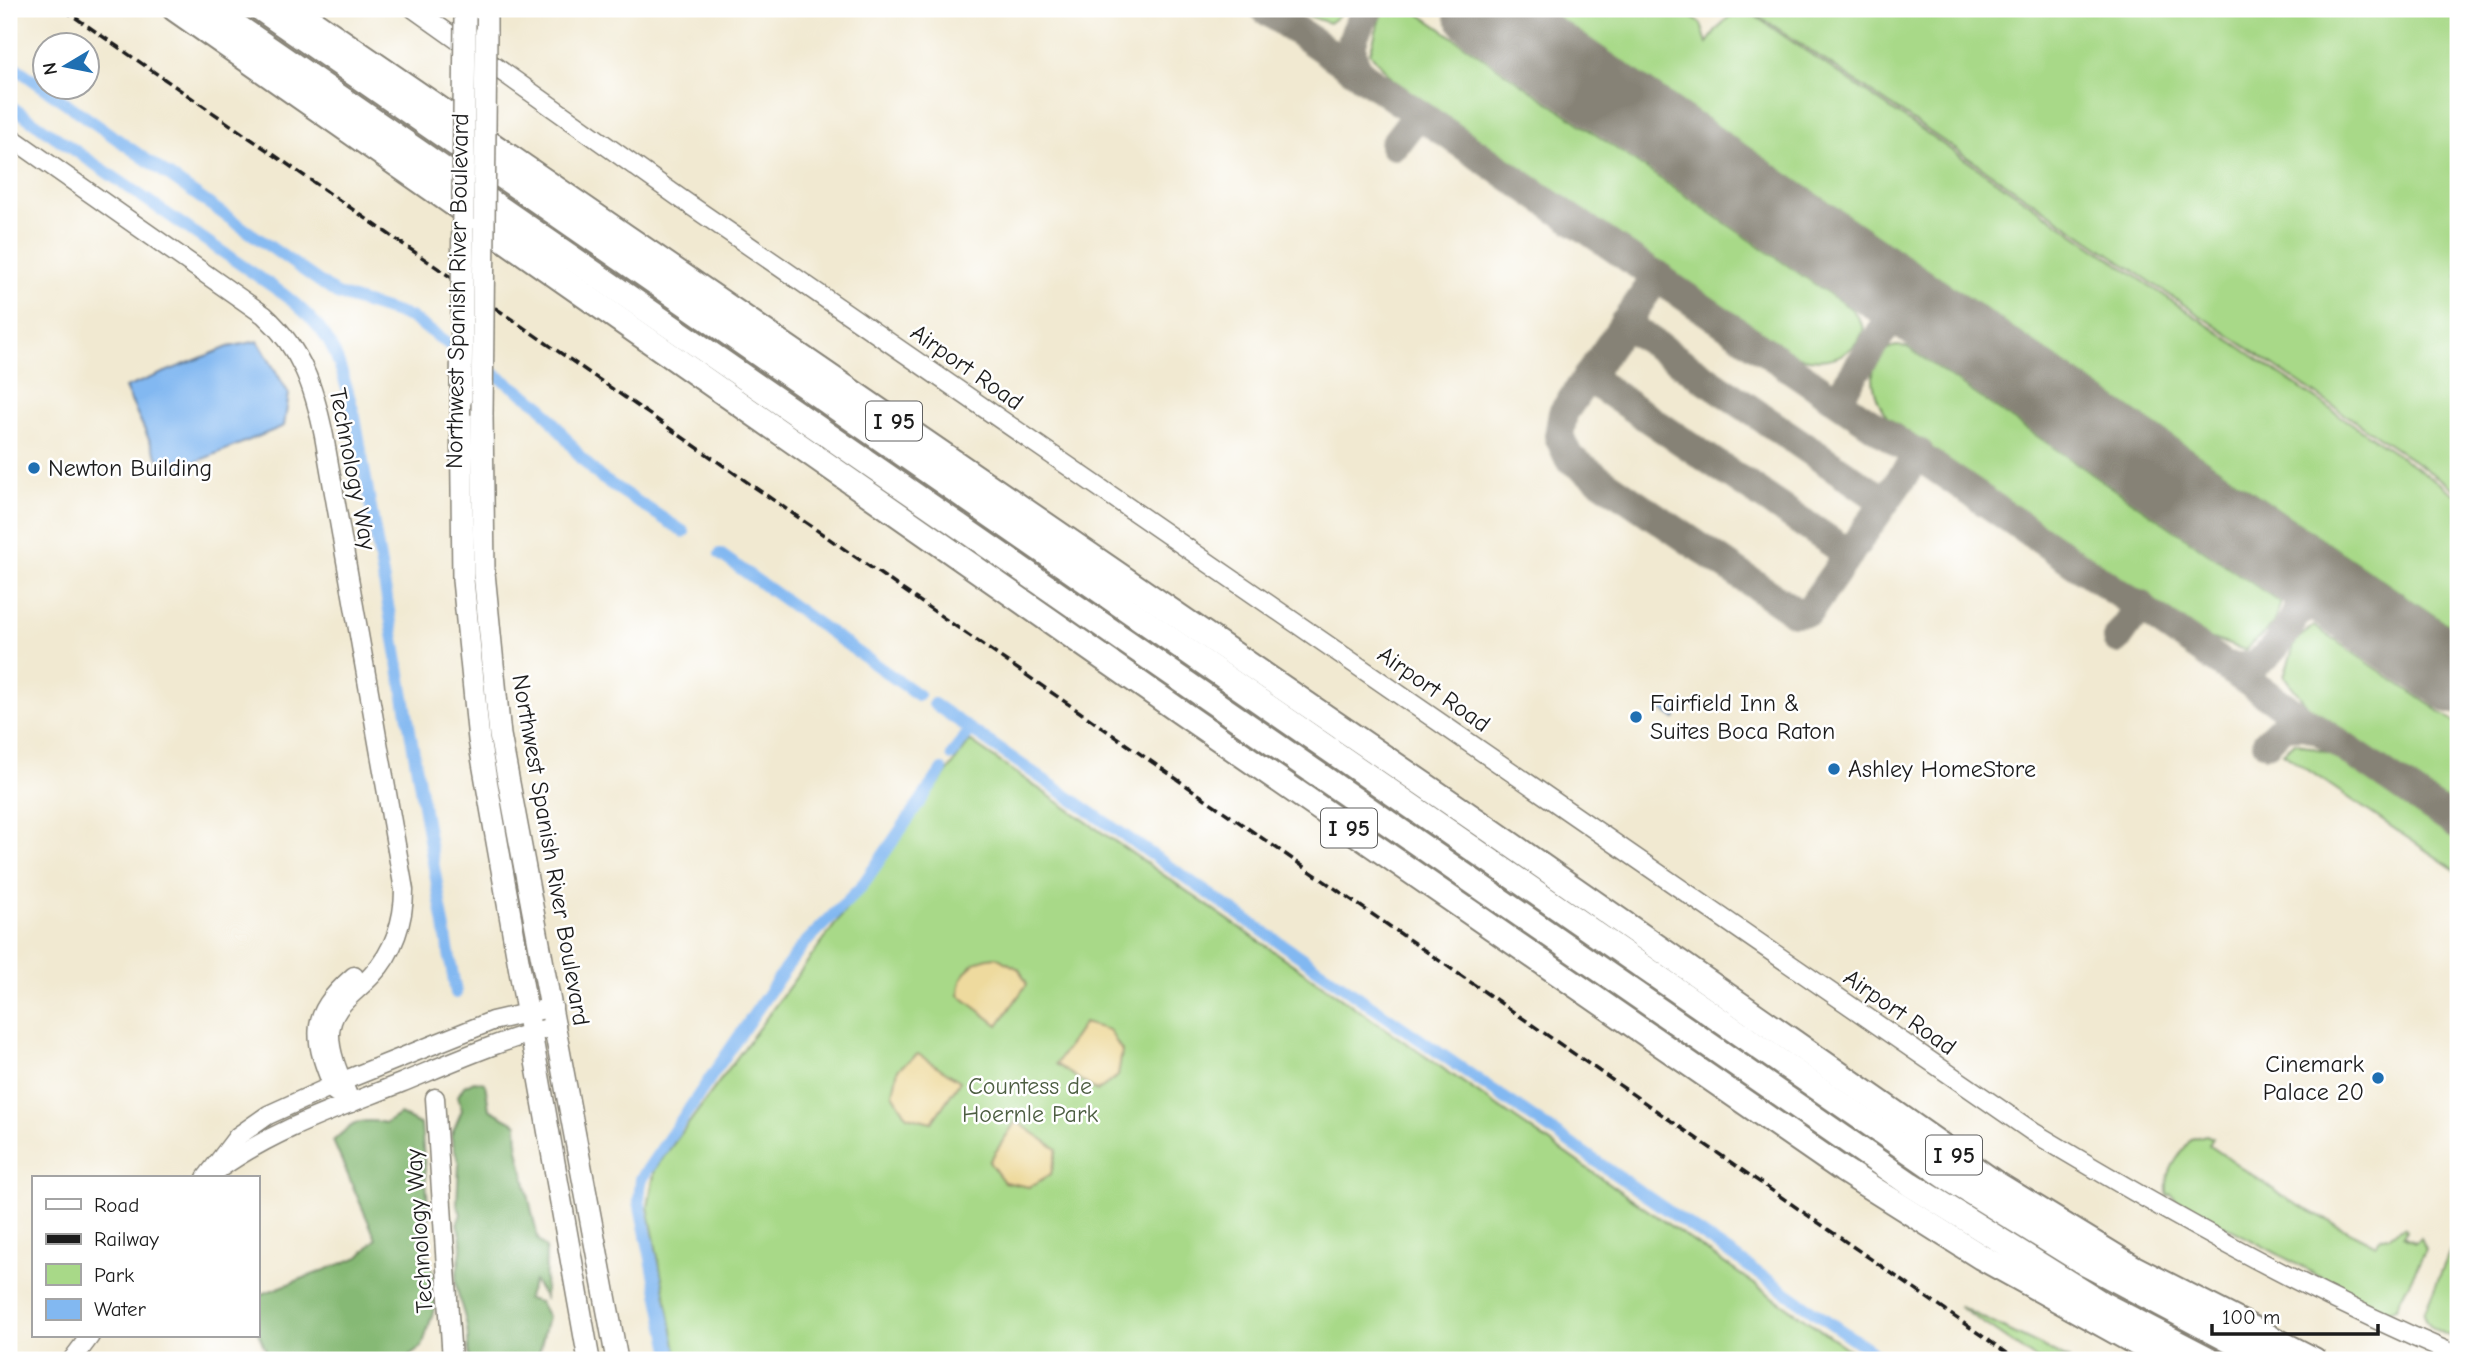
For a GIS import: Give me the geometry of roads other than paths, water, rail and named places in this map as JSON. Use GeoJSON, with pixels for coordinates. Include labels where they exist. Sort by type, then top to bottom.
{"type":"FeatureCollection","features":[{"type":"Feature","properties":{"kind":"highway","name":"I 95"},"geometry":{"type":"LineString","coordinates":[[175,9],[1182,713],[1843,1170],[1981,1257],[2167,1360]]}},
{"type":"Feature","properties":{"kind":"highway"},"geometry":{"type":"LineString","coordinates":[[212,9],[1910,1184],[2091,1297],[2210,1360]]}},
{"type":"Feature","properties":{"kind":"highway"},"geometry":{"type":"LineString","coordinates":[[261,9],[1959,1186],[2088,1265],[2267,1360]]}},
{"type":"Feature","properties":{"kind":"highway","name":"I 95"},"geometry":{"type":"LineString","coordinates":[[294,9],[1493,832],[1995,1183],[2134,1268],[2314,1360]]}},
{"type":"Feature","properties":{"kind":"highway"},"geometry":{"type":"LineString","coordinates":[[1067,600],[1182,713]]}},
{"type":"Feature","properties":{"kind":"highway"},"geometry":{"type":"LineString","coordinates":[[1320,745],[1493,832]]}},
{"type":"Feature","properties":{"kind":"main road","name":"Northwest Spanish River Boulevard"},"geometry":{"type":"LineString","coordinates":[[486,9],[482,415],[484,573],[495,695],[513,814],[555,1017],[617,1360]]}},
{"type":"Feature","properties":{"kind":"main road","name":"Northwest Spanish River Boulevard"},"geometry":{"type":"LineString","coordinates":[[465,13],[461,539],[473,698],[492,825],[589,1360]]}},
{"type":"Feature","properties":{"kind":"street","name":"Airport Road"},"geometry":{"type":"LineString","coordinates":[[414,9],[666,189],[2033,1132],[2235,1251],[2362,1315],[2458,1356]]}},
{"type":"Feature","properties":{"kind":"street","name":"Technology Way"},"geometry":{"type":"LineString","coordinates":[[9,136],[264,315],[288,339],[307,370],[322,425],[402,879],[402,920],[388,952],[335,992],[320,1015],[318,1045],[346,1105]]}},
{"type":"Feature","properties":{"kind":"street"},"geometry":{"type":"LineString","coordinates":[[209,1176],[245,1129],[268,1115],[492,1021],[525,1012],[555,1017]]}},
{"type":"Feature","properties":{"kind":"street"},"geometry":{"type":"LineString","coordinates":[[210,1176],[261,1142],[346,1105],[529,1033],[555,1017]]}},
{"type":"Feature","properties":{"kind":"street","name":"Technology Way"},"geometry":{"type":"LineString","coordinates":[[435,1098],[449,1359]]}},
{"type":"Feature","properties":{"kind":"street"},"geometry":{"type":"LineString","coordinates":[[72,1360],[88,1338]]}},
{"type":"Feature","properties":{"kind":"water"},"geometry":{"type":"Polygon","coordinates":[[[258,341],[289,394],[284,426],[174,471],[161,465],[125,388],[228,347],[258,341]]]}},
{"type":"Feature","properties":{"kind":"water"},"geometry":{"type":"Polygon","coordinates":[[[1664,700],[1680,711],[1675,719],[1659,708],[1664,700]]]}},
{"type":"Feature","properties":{"kind":"waterway"},"geometry":{"type":"LineString","coordinates":[[9,63],[337,294],[410,317],[463,354]]}},
{"type":"Feature","properties":{"kind":"waterway"},"geometry":{"type":"LineString","coordinates":[[9,105],[282,293],[313,321],[332,347],[355,417],[456,993]]}},
{"type":"Feature","properties":{"kind":"waterway"},"geometry":{"type":"LineString","coordinates":[[481,365],[540,405],[581,458],[600,477],[684,532]]}},
{"type":"Feature","properties":{"kind":"waterway"},"geometry":{"type":"LineString","coordinates":[[720,554],[918,695]]}},
{"type":"Feature","properties":{"kind":"waterway"},"geometry":{"type":"LineString","coordinates":[[934,704],[1884,1360]]}},
{"type":"Feature","properties":{"kind":"waterway"},"geometry":{"type":"LineString","coordinates":[[952,755],[969,730]]}},
{"type":"Feature","properties":{"kind":"waterway"},"geometry":{"type":"LineString","coordinates":[[672,1360],[639,1201],[641,1179],[785,969],[804,944],[861,887],[942,770]]}},
{"type":"Feature","properties":{"kind":"railway"},"geometry":{"type":"LineString","coordinates":[[63,9],[2017,1360]]}},
{"type":"Feature","properties":{"kind":"place","name":"Newton Building"},"geometry":{"type":"Point","coordinates":[34,468]}},
{"type":"Feature","properties":{"kind":"place","name":"Fairfield Inn & Suites Boca Raton"},"geometry":{"type":"Point","coordinates":[1636,717]}},
{"type":"Feature","properties":{"kind":"place","name":"Ashley HomeStore"},"geometry":{"type":"Point","coordinates":[1834,769]}},
{"type":"Feature","properties":{"kind":"place","name":"Cinemark Palace 20"},"geometry":{"type":"Point","coordinates":[2378,1078]}},
{"type":"Feature","properties":{"kind":"park label","name":"Countess de Hoernle Park"},"geometry":{"type":"Point","coordinates":[1030,1100]}}]}
